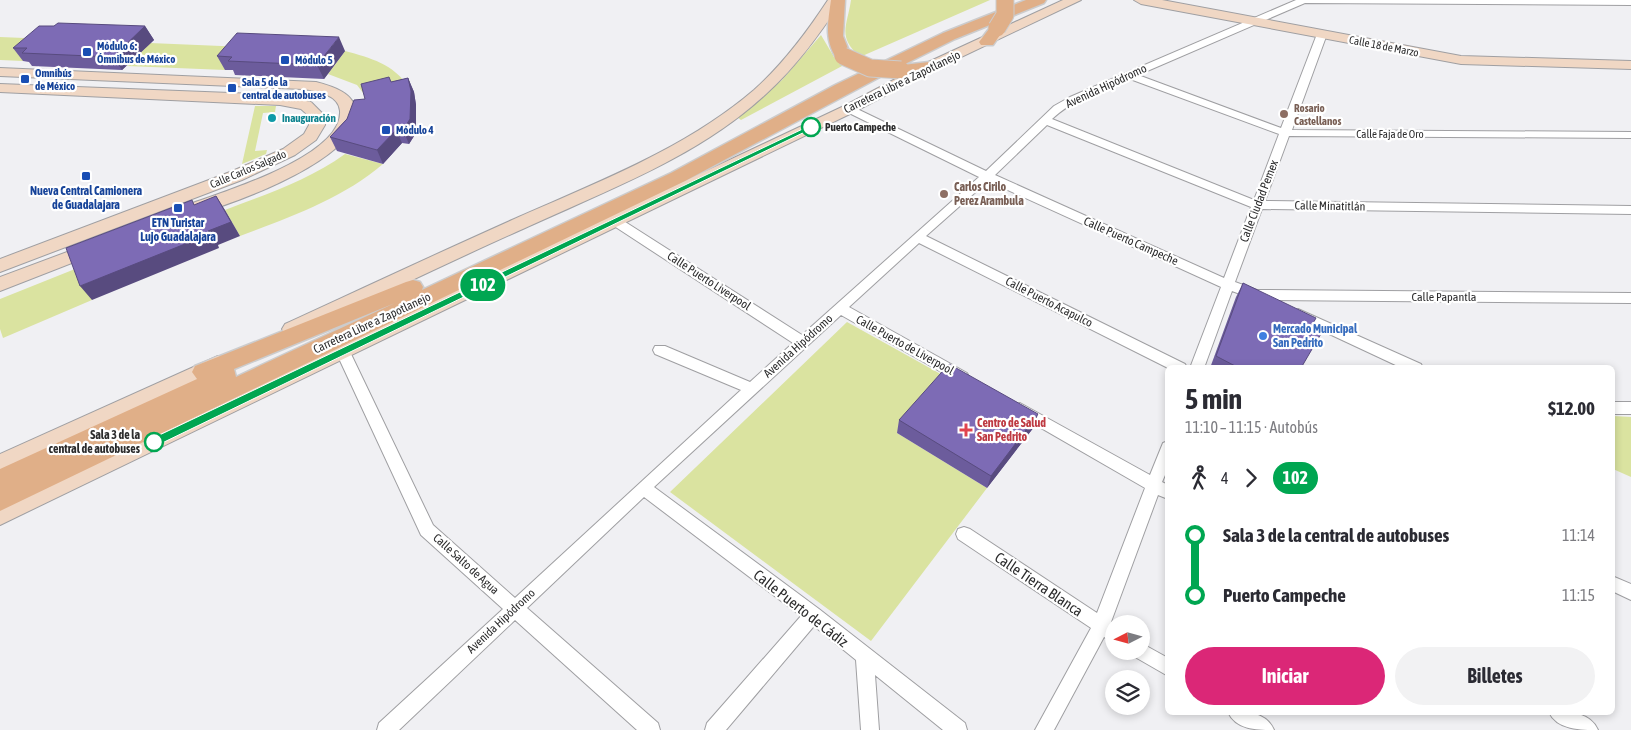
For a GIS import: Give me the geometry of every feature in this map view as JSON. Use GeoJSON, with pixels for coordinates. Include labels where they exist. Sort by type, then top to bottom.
{"type":"FeatureCollection","features":[{"type":"Feature","properties":{"kind":"main road"},"geometry":{"type":"LineString","coordinates":[[837,0],[834,35],[837,48],[843,56],[870,68],[901,70],[929,68]]}},
{"type":"Feature","properties":{"kind":"main road"},"geometry":{"type":"LineString","coordinates":[[0,464],[624,176],[699,136],[746,104],[768,84],[799,52],[837,0]]}},
{"type":"Feature","properties":{"kind":"main road"},"geometry":{"type":"LineString","coordinates":[[987,42],[1005,16],[1006,0]]}},
{"type":"Feature","properties":{"kind":"main road","name":"Carretera Libre a Zapotlanejo"},"geometry":{"type":"LineString","coordinates":[[0,481],[695,153],[889,51],[1010,0]]}},
{"type":"Feature","properties":{"kind":"main road","name":"Carretera Libre a Zapotlanejo"},"geometry":{"type":"LineString","coordinates":[[0,500],[678,177],[841,89],[941,40],[1039,0]]}},
{"type":"Feature","properties":{"kind":"main road","name":"Carretera Libre a Zapotlanejo"},"geometry":{"type":"LineString","coordinates":[[0,516],[344,352],[929,68],[1074,0]]}},
{"type":"Feature","properties":{"kind":"main road","name":"Calle 18 de Marzo"},"geometry":{"type":"LineString","coordinates":[[1141,0],[1461,60],[1631,65]]}},
{"type":"Feature","properties":{"kind":"main road"},"geometry":{"type":"LineString","coordinates":[[0,72],[303,85],[332,92],[344,102],[348,115],[344,130],[322,153],[273,178],[180,214]]}},
{"type":"Feature","properties":{"kind":"main road","name":"Calle Carlos Salgado"},"geometry":{"type":"LineString","coordinates":[[0,88],[280,100],[306,105],[316,113],[318,119],[316,129],[305,142],[263,165],[0,266]]}},
{"type":"Feature","properties":{"kind":"main road"},"geometry":{"type":"LineString","coordinates":[[0,284],[108,242]]}},
{"type":"Feature","properties":{"kind":"main road"},"geometry":{"type":"LineString","coordinates":[[180,382],[413,287]]}},
{"type":"Feature","properties":{"kind":"street","name":"Avenida Hipódromo"},"geometry":{"type":"LineString","coordinates":[[386,730],[643,488],[918,236],[988,176],[1058,108],[1074,99],[1251,21],[1304,0]]}},
{"type":"Feature","properties":{"kind":"street"},"geometry":{"type":"LineString","coordinates":[[1304,0],[1631,2]]}},
{"type":"Feature","properties":{"kind":"street","name":"Calle Ciudad Pemex"},"geometry":{"type":"LineString","coordinates":[[1198,365],[1256,205],[1322,34]]}},
{"type":"Feature","properties":{"kind":"street","name":"Calle Faja de Oro"},"geometry":{"type":"LineString","coordinates":[[1129,75],[1285,133],[1631,135]]}},
{"type":"Feature","properties":{"kind":"street","name":"Calle Puerto Campeche"},"geometry":{"type":"LineString","coordinates":[[848,108],[988,176],[1409,365]]}},
{"type":"Feature","properties":{"kind":"street","name":"Calle Minatitlán"},"geometry":{"type":"LineString","coordinates":[[1045,120],[1256,205],[1631,210]]}},
{"type":"Feature","properties":{"kind":"street","name":"Calle Puerto Liverpool"},"geometry":{"type":"LineString","coordinates":[[615,221],[802,342]]}},
{"type":"Feature","properties":{"kind":"street","name":"Calle Puerto Acapulco"},"geometry":{"type":"LineString","coordinates":[[918,236],[1174,365]]}},
{"type":"Feature","properties":{"kind":"street","name":"Calle Papantla"},"geometry":{"type":"LineString","coordinates":[[1256,295],[1631,298]]}},
{"type":"Feature","properties":{"kind":"street","name":"Calle Puerto de Liverpool"},"geometry":{"type":"LineString","coordinates":[[840,308],[976,384]]}},
{"type":"Feature","properties":{"kind":"street"},"geometry":{"type":"LineString","coordinates":[[660,350],[688,364],[730,376],[752,389]]}},
{"type":"Feature","properties":{"kind":"street","name":"Calle Salto de Agua"},"geometry":{"type":"LineString","coordinates":[[344,352],[427,530],[651,730]]}},
{"type":"Feature","properties":{"kind":"street"},"geometry":{"type":"LineString","coordinates":[[1009,404],[1161,489]]}},
{"type":"Feature","properties":{"kind":"street"},"geometry":{"type":"LineString","coordinates":[[1615,408],[1631,408]]}},
{"type":"Feature","properties":{"kind":"street"},"geometry":{"type":"LineString","coordinates":[[1114,615],[1161,489],[1165,465]]}},
{"type":"Feature","properties":{"kind":"street","name":"Calle Puerto de Cádiz"},"geometry":{"type":"LineString","coordinates":[[643,488],[813,615],[958,730]]}},
{"type":"Feature","properties":{"kind":"street","name":"Calle Tierra Blanca"},"geometry":{"type":"LineString","coordinates":[[964,534],[1105,628]]}},
{"type":"Feature","properties":{"kind":"street"},"geometry":{"type":"LineString","coordinates":[[1615,584],[1631,592]]}},
{"type":"Feature","properties":{"kind":"street"},"geometry":{"type":"LineString","coordinates":[[714,730],[813,615]]}},
{"type":"Feature","properties":{"kind":"street"},"geometry":{"type":"LineString","coordinates":[[1044,730],[1105,635]]}},
{"type":"Feature","properties":{"kind":"street"},"geometry":{"type":"LineString","coordinates":[[1150,657],[1165,666]]}},
{"type":"Feature","properties":{"kind":"street"},"geometry":{"type":"LineString","coordinates":[[865,658],[870,730]]}},
{"type":"Feature","properties":{"kind":"street"},"geometry":{"type":"LineString","coordinates":[[1242,715],[1264,730]]}},
{"type":"Feature","properties":{"kind":"street"},"geometry":{"type":"LineString","coordinates":[[1563,715],[1589,730]]}},
{"type":"Feature","properties":{"kind":"green space"},"geometry":{"type":"Polygon","coordinates":[[[851,0],[990,0],[860,57],[848,43],[845,31],[851,0]]]}},
{"type":"Feature","properties":{"kind":"green space"},"geometry":{"type":"Polygon","coordinates":[[[821,35],[834,57],[844,65],[741,120],[737,117],[782,80],[821,35]]]}},
{"type":"Feature","properties":{"kind":"green space"},"geometry":{"type":"Polygon","coordinates":[[[0,37],[49,39],[23,61],[0,60],[0,37]]]}},
{"type":"Feature","properties":{"kind":"green space"},"geometry":{"type":"Polygon","coordinates":[[[150,43],[245,47],[225,70],[127,66],[150,43]]]}},
{"type":"Feature","properties":{"kind":"green space"},"geometry":{"type":"Polygon","coordinates":[[[345,51],[372,59],[389,67],[409,87],[367,98],[357,85],[328,74],[345,51]]]}},
{"type":"Feature","properties":{"kind":"green space"},"geometry":{"type":"Polygon","coordinates":[[[255,106],[276,106],[275,112],[263,113],[255,151],[267,150],[266,154],[242,164],[255,106]]]}},
{"type":"Feature","properties":{"kind":"green space"},"geometry":{"type":"Polygon","coordinates":[[[345,154],[383,164],[333,197],[240,236],[225,210],[302,179],[345,154]]]}},
{"type":"Feature","properties":{"kind":"green space"},"geometry":{"type":"Polygon","coordinates":[[[80,267],[92,300],[3,338],[0,329],[0,299],[80,267]]]}},
{"type":"Feature","properties":{"kind":"green space"},"geometry":{"type":"Polygon","coordinates":[[[847,322],[946,377],[897,433],[987,488],[871,641],[670,492],[847,322]]]}},
{"type":"Feature","properties":{"kind":"green space"},"geometry":{"type":"Polygon","coordinates":[[[1615,416],[1631,417],[1631,477],[1615,470],[1615,416]]]}},
{"type":"Feature","properties":{"kind":"building"},"geometry":{"type":"Polygon","coordinates":[[[58,23],[145,26],[113,57],[22,53],[27,48],[13,48],[39,26],[54,26],[58,23]]]}},
{"type":"Feature","properties":{"kind":"building"},"geometry":{"type":"Polygon","coordinates":[[[237,33],[339,37],[317,65],[228,61],[232,57],[217,56],[237,33]]]}},
{"type":"Feature","properties":{"kind":"building","name":"Módulo 4"},"geometry":{"type":"Polygon","coordinates":[[[389,77],[391,82],[408,78],[411,91],[410,119],[403,130],[396,130],[377,150],[330,137],[347,119],[354,100],[365,99],[361,84],[389,77]]]}},
{"type":"Feature","properties":{"kind":"building"},"geometry":{"type":"Polygon","coordinates":[[[216,196],[231,222],[208,231],[210,234],[80,286],[66,248],[192,200],[194,205],[216,196]]]}},
{"type":"Feature","properties":{"kind":"building","name":"Mercado Municipal San Pedrito"},"geometry":{"type":"Polygon","coordinates":[[[1243,283],[1316,318],[1311,327],[1322,332],[1303,365],[1233,365],[1216,356],[1243,283]]]}},
{"type":"Feature","properties":{"kind":"building","name":"Centro de Salud San Pedrito"},"geometry":{"type":"Polygon","coordinates":[[[949,364],[1038,414],[991,476],[899,420],[949,364]]]}},
{"type":"Feature","properties":{"kind":"bus line","name":"102"},"geometry":{"type":"LineString","coordinates":[[154,442],[811,127]]}},
{"type":"Feature","properties":{"kind":"place","name":"Módulo 6: Ómnibus de México"},"geometry":{"type":"Point","coordinates":[87,52]}},
{"type":"Feature","properties":{"kind":"place","name":"Módulo 5"},"geometry":{"type":"Point","coordinates":[285,60]}},
{"type":"Feature","properties":{"kind":"place","name":"Omnibús de México"},"geometry":{"type":"Point","coordinates":[25,79]}},
{"type":"Feature","properties":{"kind":"place","name":"Sala 5 de la central de autobuses"},"geometry":{"type":"Point","coordinates":[232,88]}},
{"type":"Feature","properties":{"kind":"place","name":"Rosario Castellanos"},"geometry":{"type":"Point","coordinates":[1284,114]}},
{"type":"Feature","properties":{"kind":"place","name":"Inauguración"},"geometry":{"type":"Point","coordinates":[272,118]}},
{"type":"Feature","properties":{"kind":"place","name":"Puerto Campeche"},"geometry":{"type":"Point","coordinates":[811,127]}},
{"type":"Feature","properties":{"kind":"place","name":"Módulo 4"},"geometry":{"type":"Point","coordinates":[386,130]}},
{"type":"Feature","properties":{"kind":"place","name":"Nueva Central Camionera de Guadalajara"},"geometry":{"type":"Point","coordinates":[86,176]}},
{"type":"Feature","properties":{"kind":"place","name":"Carlos Cirilo Perez Arambula"},"geometry":{"type":"Point","coordinates":[944,194]}},
{"type":"Feature","properties":{"kind":"place","name":"ETN Turistar Lujo Guadalajara"},"geometry":{"type":"Point","coordinates":[178,208]}},
{"type":"Feature","properties":{"kind":"place","name":"Mercado Municipal San Pedrito"},"geometry":{"type":"Point","coordinates":[1263,336]}},
{"type":"Feature","properties":{"kind":"place","name":"Centro de Salud San Pedrito"},"geometry":{"type":"Point","coordinates":[966,430]}},
{"type":"Feature","properties":{"kind":"place","name":"Sala 3 de la central de autobuses"},"geometry":{"type":"Point","coordinates":[154,442]}}]}
